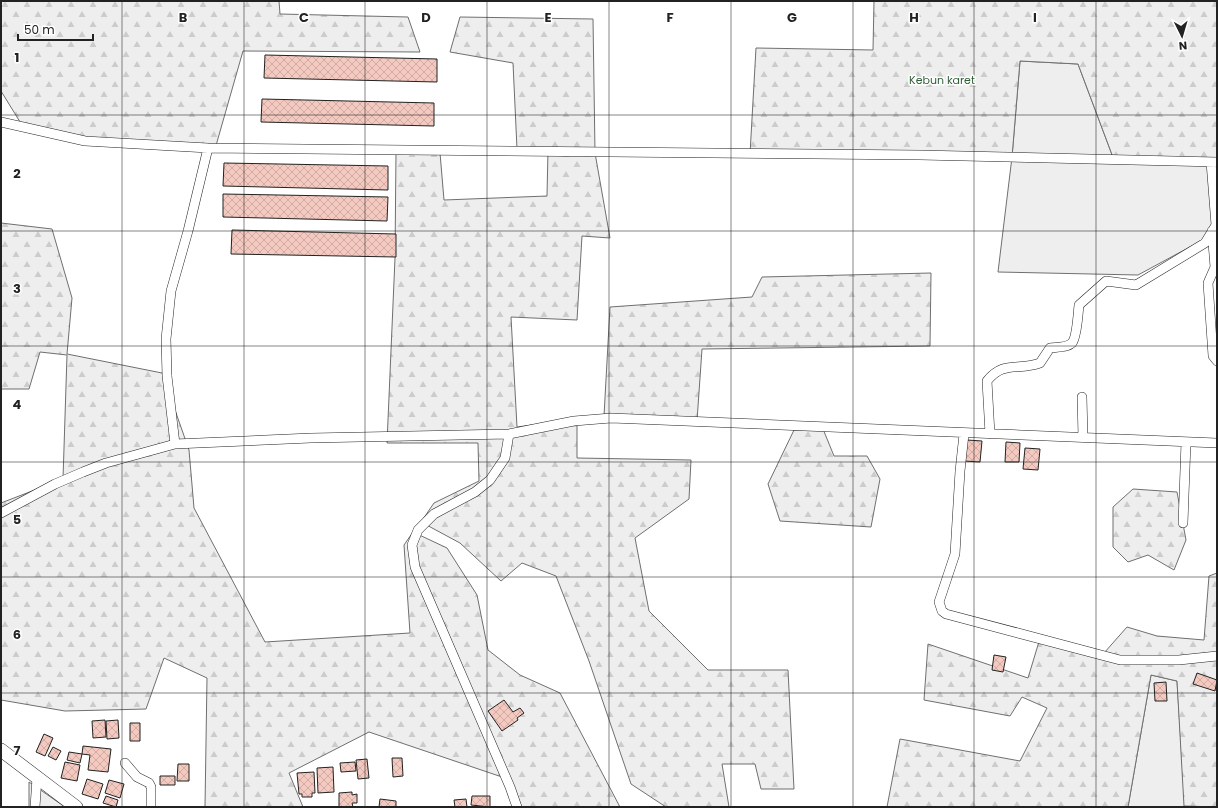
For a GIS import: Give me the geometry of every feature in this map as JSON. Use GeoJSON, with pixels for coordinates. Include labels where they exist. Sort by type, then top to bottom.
{"type":"FeatureCollection","features":[{"type":"Feature","properties":{"kind":"street"},"geometry":{"type":"LineString","coordinates":[[1,122],[85,140],[208,148],[920,155],[1214,162],[1216,225],[1205,243],[1136,285],[1106,281],[1079,306],[1075,337],[1072,344],[1050,348],[1040,363],[1002,369],[995,372],[987,381],[990,434]]}},
{"type":"Feature","properties":{"kind":"street"},"geometry":{"type":"LineString","coordinates":[[175,444],[167,369],[166,339],[171,291],[188,231],[208,148]]}},
{"type":"Feature","properties":{"kind":"street"},"geometry":{"type":"LineString","coordinates":[[1212,230],[1215,267],[1208,283],[1213,356],[1217,360]]}},
{"type":"Feature","properties":{"kind":"street"},"geometry":{"type":"LineString","coordinates":[[1082,397],[1083,437]]}},
{"type":"Feature","properties":{"kind":"street"},"geometry":{"type":"LineString","coordinates":[[1,513],[55,484],[83,472],[175,444],[311,438],[509,434],[574,421],[612,418],[964,434],[1083,437],[1217,443]]}},
{"type":"Feature","properties":{"kind":"street"},"geometry":{"type":"LineString","coordinates":[[509,434],[505,458],[490,480],[475,492],[434,514],[418,530],[412,545],[415,567],[510,787],[517,807]]}},
{"type":"Feature","properties":{"kind":"street"},"geometry":{"type":"LineString","coordinates":[[964,434],[960,471],[956,554],[939,602],[942,611],[946,614],[1120,660],[1178,660],[1217,656]]}},
{"type":"Feature","properties":{"kind":"street"},"geometry":{"type":"LineString","coordinates":[[1183,523],[1186,442]]}},
{"type":"Feature","properties":{"kind":"street"},"geometry":{"type":"LineString","coordinates":[[1,750],[76,807]]}},
{"type":"Feature","properties":{"kind":"street"},"geometry":{"type":"LineString","coordinates":[[125,763],[137,777],[149,783],[151,787],[152,807]]}},
{"type":"Feature","properties":{"kind":"street"},"geometry":{"type":"LineString","coordinates":[[35,807],[37,778]]}},
{"type":"Feature","properties":{"kind":"green space"},"geometry":{"type":"Polygon","coordinates":[[[1,1],[279,1],[280,14],[408,17],[420,52],[243,51],[215,149],[79,143],[25,130],[1,91],[1,1]]]}},
{"type":"Feature","properties":{"kind":"green space","name":"Kebun karet"},"geometry":{"type":"Polygon","coordinates":[[[874,1],[1217,1],[1217,160],[1114,160],[1078,64],[1020,61],[1012,157],[750,154],[756,48],[873,50],[874,1]]]}},
{"type":"Feature","properties":{"kind":"green space"},"geometry":{"type":"Polygon","coordinates":[[[460,17],[593,19],[595,153],[610,238],[582,236],[577,320],[511,317],[517,427],[577,419],[577,458],[691,460],[689,499],[635,538],[649,611],[708,670],[788,670],[794,789],[761,789],[755,764],[722,764],[729,807],[666,807],[631,784],[589,661],[556,576],[522,563],[501,581],[460,543],[421,522],[434,503],[479,481],[478,443],[387,443],[395,258],[396,152],[440,153],[444,200],[547,196],[548,150],[517,149],[513,63],[450,52],[460,17]]]}},
{"type":"Feature","properties":{"kind":"green space"},"geometry":{"type":"Polygon","coordinates":[[[1020,61],[1078,64],[1114,160],[1217,160],[1212,235],[1138,275],[998,272],[1012,157],[1020,61]]]}},
{"type":"Feature","properties":{"kind":"green space"},"geometry":{"type":"Polygon","coordinates":[[[1,223],[52,229],[72,298],[67,354],[162,373],[189,450],[194,508],[265,642],[410,633],[404,545],[413,532],[447,548],[477,595],[488,650],[520,675],[560,693],[620,807],[515,807],[505,778],[369,732],[289,773],[303,807],[205,807],[207,678],[164,658],[146,709],[65,711],[1,700],[1,503],[63,479],[67,355],[40,352],[29,389],[1,389],[1,223]]]}},
{"type":"Feature","properties":{"kind":"green space"},"geometry":{"type":"Polygon","coordinates":[[[931,273],[930,346],[702,349],[697,421],[604,416],[610,307],[752,297],[762,277],[931,273]]]}},
{"type":"Feature","properties":{"kind":"green space"},"geometry":{"type":"Polygon","coordinates":[[[823,429],[834,456],[867,456],[880,479],[871,527],[780,521],[768,484],[794,430],[823,429]]]}},
{"type":"Feature","properties":{"kind":"green space"},"geometry":{"type":"Polygon","coordinates":[[[1133,489],[1177,492],[1186,540],[1174,570],[1148,555],[1128,562],[1113,547],[1113,507],[1133,489]]]}},
{"type":"Feature","properties":{"kind":"green space"},"geometry":{"type":"Polygon","coordinates":[[[1217,573],[1217,807],[1184,806],[1177,681],[1151,675],[1128,807],[887,807],[900,739],[1020,761],[1047,708],[1022,697],[1010,716],[924,700],[928,644],[1028,678],[1041,635],[1104,653],[1127,627],[1157,636],[1204,640],[1209,576],[1217,573]]]}},
{"type":"Feature","properties":{"kind":"green space"},"geometry":{"type":"Polygon","coordinates":[[[1151,675],[1177,681],[1185,807],[1128,807],[1151,675]]]}},
{"type":"Feature","properties":{"kind":"green space"},"geometry":{"type":"Polygon","coordinates":[[[29,782],[65,807],[29,807],[29,782]]]}},
{"type":"Feature","properties":{"kind":"building"},"geometry":{"type":"Polygon","coordinates":[[[265,55],[437,59],[437,82],[264,78],[265,55]]]}},
{"type":"Feature","properties":{"kind":"building"},"geometry":{"type":"Polygon","coordinates":[[[262,99],[434,103],[434,126],[261,122],[262,99]]]}},
{"type":"Feature","properties":{"kind":"building"},"geometry":{"type":"Polygon","coordinates":[[[224,163],[388,166],[388,190],[223,186],[224,163]]]}},
{"type":"Feature","properties":{"kind":"building"},"geometry":{"type":"Polygon","coordinates":[[[223,194],[388,197],[387,221],[223,217],[223,194]]]}},
{"type":"Feature","properties":{"kind":"building"},"geometry":{"type":"Polygon","coordinates":[[[232,230],[396,234],[396,257],[231,254],[232,230]]]}},
{"type":"Feature","properties":{"kind":"building"},"geometry":{"type":"Polygon","coordinates":[[[967,440],[982,441],[980,462],[964,461],[967,440]]]}},
{"type":"Feature","properties":{"kind":"building"},"geometry":{"type":"Polygon","coordinates":[[[1006,442],[1020,443],[1019,462],[1005,462],[1006,442]]]}},
{"type":"Feature","properties":{"kind":"building"},"geometry":{"type":"Polygon","coordinates":[[[1025,448],[1040,449],[1038,470],[1023,469],[1025,448]]]}},
{"type":"Feature","properties":{"kind":"building"},"geometry":{"type":"Polygon","coordinates":[[[994,655],[1006,657],[1003,672],[992,670],[994,655]]]}},
{"type":"Feature","properties":{"kind":"building"},"geometry":{"type":"Polygon","coordinates":[[[1197,673],[1217,680],[1215,691],[1193,684],[1197,673]]]}},
{"type":"Feature","properties":{"kind":"building"},"geometry":{"type":"Polygon","coordinates":[[[1166,682],[1167,701],[1155,701],[1154,683],[1166,682]]]}},
{"type":"Feature","properties":{"kind":"building"},"geometry":{"type":"Polygon","coordinates":[[[504,700],[513,712],[520,708],[524,713],[517,718],[518,720],[502,731],[488,711],[504,700]]]}},
{"type":"Feature","properties":{"kind":"building"},"geometry":{"type":"Polygon","coordinates":[[[105,720],[106,737],[93,738],[92,721],[105,720]]]}},
{"type":"Feature","properties":{"kind":"building"},"geometry":{"type":"Polygon","coordinates":[[[118,720],[119,738],[107,739],[106,721],[118,720]]]}},
{"type":"Feature","properties":{"kind":"building"},"geometry":{"type":"Polygon","coordinates":[[[130,723],[140,723],[140,741],[130,741],[130,723]]]}},
{"type":"Feature","properties":{"kind":"building"},"geometry":{"type":"Polygon","coordinates":[[[44,734],[53,738],[45,756],[36,752],[44,734]]]}},
{"type":"Feature","properties":{"kind":"building"},"geometry":{"type":"Polygon","coordinates":[[[83,746],[111,749],[108,772],[88,770],[90,755],[82,754],[83,746]]]}},
{"type":"Feature","properties":{"kind":"building"},"geometry":{"type":"Polygon","coordinates":[[[53,747],[61,751],[56,760],[48,756],[53,747]]]}},
{"type":"Feature","properties":{"kind":"building"},"geometry":{"type":"Polygon","coordinates":[[[69,752],[82,754],[80,763],[67,760],[69,752]]]}},
{"type":"Feature","properties":{"kind":"building"},"geometry":{"type":"Polygon","coordinates":[[[392,758],[402,758],[403,776],[393,777],[392,758]]]}},
{"type":"Feature","properties":{"kind":"building"},"geometry":{"type":"Polygon","coordinates":[[[367,759],[369,778],[358,779],[356,760],[367,759]]]}},
{"type":"Feature","properties":{"kind":"building"},"geometry":{"type":"Polygon","coordinates":[[[65,762],[80,765],[77,781],[61,778],[65,762]]]}},
{"type":"Feature","properties":{"kind":"building"},"geometry":{"type":"Polygon","coordinates":[[[355,762],[356,771],[341,772],[340,763],[355,762]]]}},
{"type":"Feature","properties":{"kind":"building"},"geometry":{"type":"Polygon","coordinates":[[[178,764],[189,764],[189,781],[177,781],[178,764]]]}},
{"type":"Feature","properties":{"kind":"building"},"geometry":{"type":"Polygon","coordinates":[[[333,767],[334,792],[318,793],[317,768],[333,767]]]}},
{"type":"Feature","properties":{"kind":"building"},"geometry":{"type":"Polygon","coordinates":[[[314,772],[315,793],[312,793],[312,797],[302,797],[302,794],[299,794],[297,773],[314,772]]]}},
{"type":"Feature","properties":{"kind":"building"},"geometry":{"type":"Polygon","coordinates":[[[160,776],[175,776],[175,785],[160,785],[160,776]]]}},
{"type":"Feature","properties":{"kind":"building"},"geometry":{"type":"Polygon","coordinates":[[[87,779],[103,784],[98,799],[82,794],[87,779]]]}},
{"type":"Feature","properties":{"kind":"building"},"geometry":{"type":"Polygon","coordinates":[[[109,780],[124,784],[120,798],[105,793],[109,780]]]}},
{"type":"Feature","properties":{"kind":"building"},"geometry":{"type":"Polygon","coordinates":[[[352,792],[352,795],[357,794],[357,803],[352,803],[353,807],[339,807],[339,793],[352,792]]]}},
{"type":"Feature","properties":{"kind":"building"},"geometry":{"type":"Polygon","coordinates":[[[106,796],[118,800],[116,807],[103,803],[106,796]]]}},
{"type":"Feature","properties":{"kind":"building"},"geometry":{"type":"Polygon","coordinates":[[[472,796],[490,796],[490,807],[471,805],[472,796]]]}},
{"type":"Feature","properties":{"kind":"building"},"geometry":{"type":"Polygon","coordinates":[[[380,799],[396,801],[396,807],[379,807],[380,799]]]}},
{"type":"Feature","properties":{"kind":"building"},"geometry":{"type":"Polygon","coordinates":[[[466,799],[467,807],[455,807],[454,800],[466,799]]]}}]}
